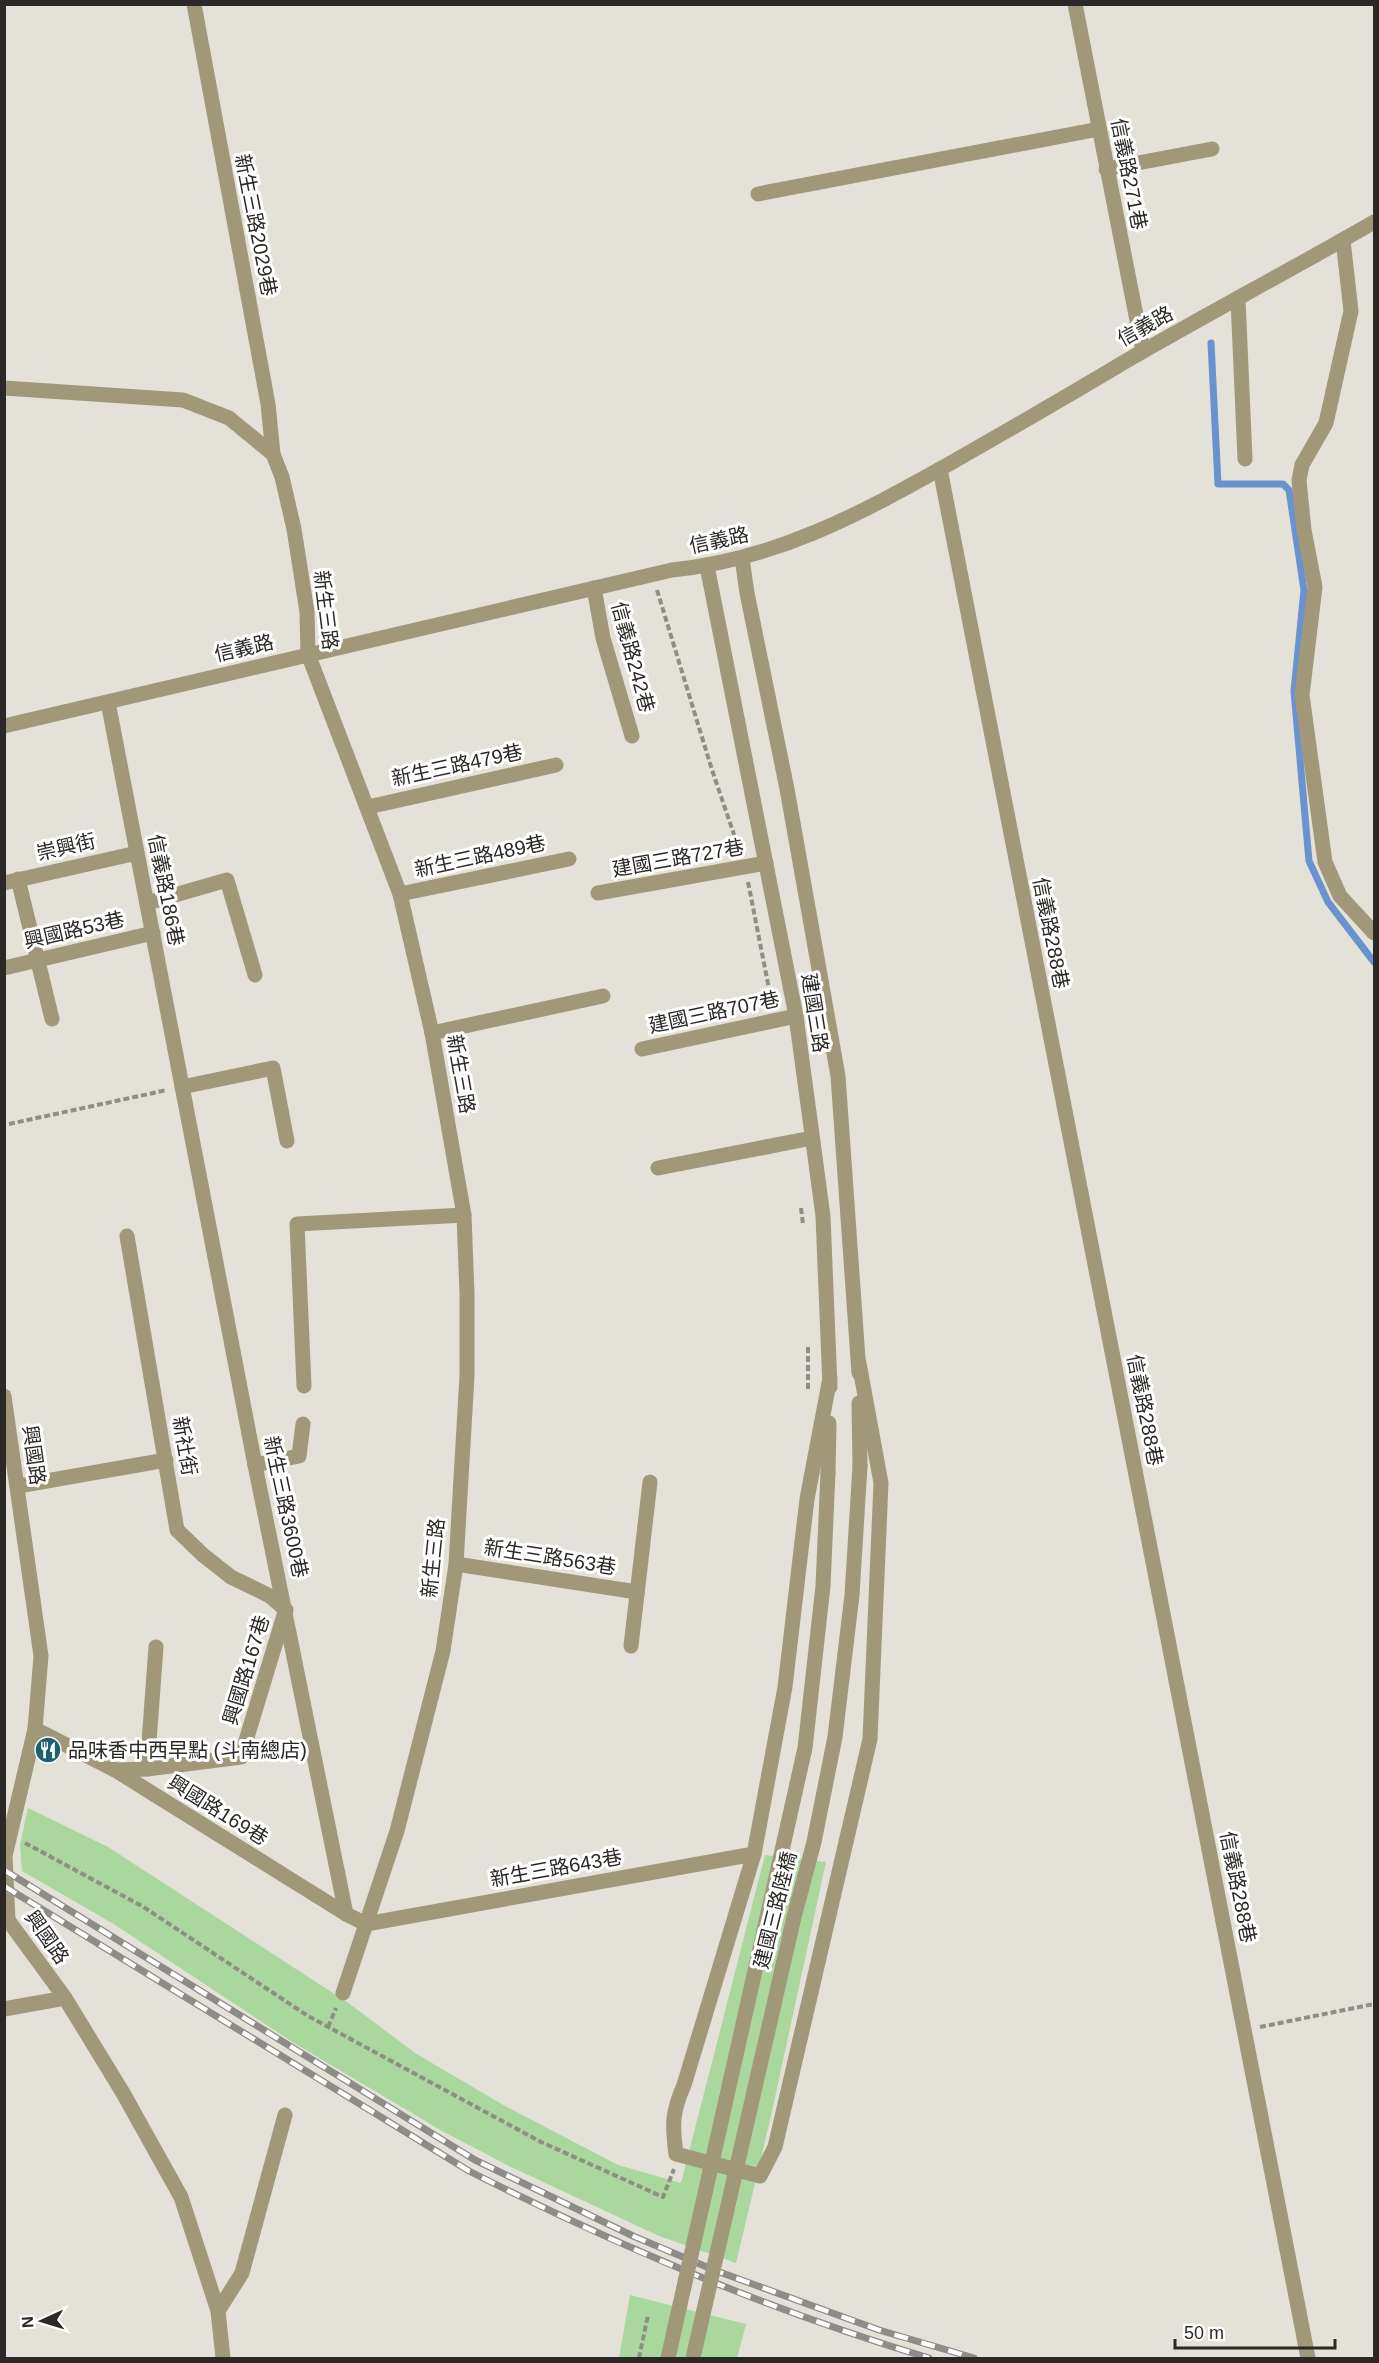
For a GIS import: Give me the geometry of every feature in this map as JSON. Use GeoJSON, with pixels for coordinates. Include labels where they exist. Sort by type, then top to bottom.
{"type":"FeatureCollection","features":[{"type":"Feature","properties":{"kind":"street","name":"新生三路2029巷"},"geometry":{"type":"LineString","coordinates":[[194,4],[268,404],[273,454]]}},
{"type":"Feature","properties":{"kind":"street","name":"信義路271巷"},"geometry":{"type":"LineString","coordinates":[[1075,4],[1143,351]]}},
{"type":"Feature","properties":{"kind":"street"},"geometry":{"type":"LineString","coordinates":[[759,194],[1099,129]]}},
{"type":"Feature","properties":{"kind":"street"},"geometry":{"type":"LineString","coordinates":[[1106,169],[1212,149]]}},
{"type":"Feature","properties":{"kind":"street","name":"信義路"},"geometry":{"type":"LineString","coordinates":[[4,726],[672,570],[707,566],[772,550],[869,508],[1374,222]]}},
{"type":"Feature","properties":{"kind":"street"},"geometry":{"type":"LineString","coordinates":[[1343,240],[1351,311],[1326,423],[1302,465],[1299,480],[1304,530],[1315,587],[1302,695],[1325,862],[1340,896],[1374,933]]}},
{"type":"Feature","properties":{"kind":"street"},"geometry":{"type":"LineString","coordinates":[[1238,299],[1245,459]]}},
{"type":"Feature","properties":{"kind":"street"},"geometry":{"type":"LineString","coordinates":[[4,388],[183,400],[229,418],[273,454]]}},
{"type":"Feature","properties":{"kind":"street","name":"新生三路"},"geometry":{"type":"LineString","coordinates":[[273,454],[282,477],[294,529],[307,612],[309,654],[400,894],[432,1033],[464,1215],[467,1376],[456,1563],[443,1651],[397,1831],[343,1993]]}},
{"type":"Feature","properties":{"kind":"street","name":"信義路288巷"},"geometry":{"type":"LineString","coordinates":[[940,469],[1308,2358]]}},
{"type":"Feature","properties":{"kind":"street","name":"建國三路"},"geometry":{"type":"LineString","coordinates":[[742,558],[747,593],[785,778],[838,1076],[860,1363],[860,1466]]}},
{"type":"Feature","properties":{"kind":"street","name":"建國三路"},"geometry":{"type":"LineString","coordinates":[[707,566],[796,1016],[823,1216],[830,1378],[828,1473]]}},
{"type":"Feature","properties":{"kind":"street","name":"信義路242巷"},"geometry":{"type":"LineString","coordinates":[[594,588],[603,638],[632,736]]}},
{"type":"Feature","properties":{"kind":"street","name":"信義路186巷"},"geometry":{"type":"LineString","coordinates":[[108,702],[182,1087]]}},
{"type":"Feature","properties":{"kind":"street","name":"新生三路479巷"},"geometry":{"type":"LineString","coordinates":[[368,807],[556,765]]}},
{"type":"Feature","properties":{"kind":"street","name":"崇興街"},"geometry":{"type":"LineString","coordinates":[[11,881],[137,853]]}},
{"type":"Feature","properties":{"kind":"street","name":"新生三路489巷"},"geometry":{"type":"LineString","coordinates":[[400,894],[568,859]]}},
{"type":"Feature","properties":{"kind":"street","name":"建國三路727巷"},"geometry":{"type":"LineString","coordinates":[[598,893],[766,863]]}},
{"type":"Feature","properties":{"kind":"street"},"geometry":{"type":"LineString","coordinates":[[147,903],[227,880],[255,975]]}},
{"type":"Feature","properties":{"kind":"street"},"geometry":{"type":"LineString","coordinates":[[11,881],[38,961],[52,1018]]}},
{"type":"Feature","properties":{"kind":"street","name":"興國路53巷"},"geometry":{"type":"LineString","coordinates":[[4,968],[153,933]]}},
{"type":"Feature","properties":{"kind":"street"},"geometry":{"type":"LineString","coordinates":[[432,1033],[603,996]]}},
{"type":"Feature","properties":{"kind":"street","name":"建國三路707巷"},"geometry":{"type":"LineString","coordinates":[[642,1049],[796,1016]]}},
{"type":"Feature","properties":{"kind":"street"},"geometry":{"type":"LineString","coordinates":[[182,1087],[273,1068],[287,1141]]}},
{"type":"Feature","properties":{"kind":"street","name":"新生三路3600巷"},"geometry":{"type":"LineString","coordinates":[[182,1087],[255,1465],[346,1914]]}},
{"type":"Feature","properties":{"kind":"street"},"geometry":{"type":"LineString","coordinates":[[658,1168],[812,1138]]}},
{"type":"Feature","properties":{"kind":"street"},"geometry":{"type":"LineString","coordinates":[[304,1386],[297,1224],[464,1215]]}},
{"type":"Feature","properties":{"kind":"street","name":"新社街"},"geometry":{"type":"LineString","coordinates":[[127,1236],[177,1530],[231,1577],[270,1596],[286,1610]]}},
{"type":"Feature","properties":{"kind":"street"},"geometry":{"type":"LineString","coordinates":[[830,1378],[807,1499],[785,1687],[754,1854],[684,2085],[674,2107],[673,2134],[676,2154],[760,2176],[774,2146],[870,1739],[881,1483],[860,1363]]}},
{"type":"Feature","properties":{"kind":"street","name":"興國路"},"geometry":{"type":"LineString","coordinates":[[4,1396],[41,1656],[35,1729],[4,1856],[8,1920],[65,1998],[123,2093],[181,2197],[218,2311],[223,2358]]}},
{"type":"Feature","properties":{"kind":"street"},"geometry":{"type":"LineString","coordinates":[[255,1465],[299,1456],[303,1424]]}},
{"type":"Feature","properties":{"kind":"street"},"geometry":{"type":"LineString","coordinates":[[18,1486],[166,1460]]}},
{"type":"Feature","properties":{"kind":"street","name":"建國三路陸橋"},"geometry":{"type":"LineString","coordinates":[[693,2358],[794,1917],[814,1842],[835,1737],[852,1595],[860,1466]]}},
{"type":"Feature","properties":{"kind":"street","name":"建國三路陸橋"},"geometry":{"type":"LineString","coordinates":[[668,2358],[805,1748],[823,1586],[828,1473]]}},
{"type":"Feature","properties":{"kind":"street","name":"新生三路563巷"},"geometry":{"type":"LineString","coordinates":[[631,1646],[650,1482]]}},
{"type":"Feature","properties":{"kind":"street","name":"新生三路563巷"},"geometry":{"type":"LineString","coordinates":[[456,1563],[637,1592]]}},
{"type":"Feature","properties":{"kind":"street","name":"興國路167巷"},"geometry":{"type":"LineString","coordinates":[[114,1770],[147,1769],[241,1757],[286,1610]]}},
{"type":"Feature","properties":{"kind":"street"},"geometry":{"type":"LineString","coordinates":[[147,1769],[156,1647]]}},
{"type":"Feature","properties":{"kind":"street","name":"興國路169巷"},"geometry":{"type":"LineString","coordinates":[[35,1729],[114,1770],[346,1914]]}},
{"type":"Feature","properties":{"kind":"street","name":"新生三路643巷"},"geometry":{"type":"LineString","coordinates":[[366,1924],[754,1854]]}},
{"type":"Feature","properties":{"kind":"street"},"geometry":{"type":"LineString","coordinates":[[346,1914],[366,1924]]}},
{"type":"Feature","properties":{"kind":"street"},"geometry":{"type":"LineString","coordinates":[[4,2009],[65,1998]]}},
{"type":"Feature","properties":{"kind":"street"},"geometry":{"type":"LineString","coordinates":[[218,2311],[242,2273],[285,2115]]}},
{"type":"Feature","properties":{"kind":"path"},"geometry":{"type":"LineString","coordinates":[[9,1124],[182,1087]]}},
{"type":"Feature","properties":{"kind":"path"},"geometry":{"type":"LineString","coordinates":[[9,1834],[142,1906],[308,2016],[541,2142],[663,2197],[680,2155]]}},
{"type":"Feature","properties":{"kind":"path"},"geometry":{"type":"LineString","coordinates":[[1244,2030],[1374,2004]]}},
{"type":"Feature","properties":{"kind":"path"},"geometry":{"type":"LineString","coordinates":[[639,2358],[648,2315]]}},
{"type":"Feature","properties":{"kind":"green space"},"geometry":{"type":"Polygon","coordinates":[[[28,1808],[108,1847],[350,2004],[415,2053],[505,2106],[618,2165],[681,2183],[765,1855],[826,1862],[771,2116],[736,2263],[659,2236],[511,2167],[442,2131],[294,2043],[112,1923],[22,1871],[20,1845],[28,1808]]]}},
{"type":"Feature","properties":{"kind":"green space"},"geometry":{"type":"Polygon","coordinates":[[[630,2295],[746,2324],[737,2358],[619,2358],[630,2295]]]}},
{"type":"Feature","properties":{"kind":"waterway"},"geometry":{"type":"LineString","coordinates":[[1211,343],[1218,484],[1283,484],[1289,490],[1304,590],[1294,691],[1309,861],[1328,902],[1374,962]]}},
{"type":"Feature","properties":{"kind":"railway"},"geometry":{"type":"LineString","coordinates":[[4,1870],[475,2160],[633,2236],[714,2270],[879,2330],[974,2358]]}},
{"type":"Feature","properties":{"kind":"railway"},"geometry":{"type":"LineString","coordinates":[[4,1886],[469,2171],[581,2225],[695,2275],[810,2319],[929,2358]]}},
{"type":"Feature","properties":{"kind":"place","name":"品味香中西早點 (斗南總店)"},"geometry":{"type":"Point","coordinates":[48,1750]}}]}
